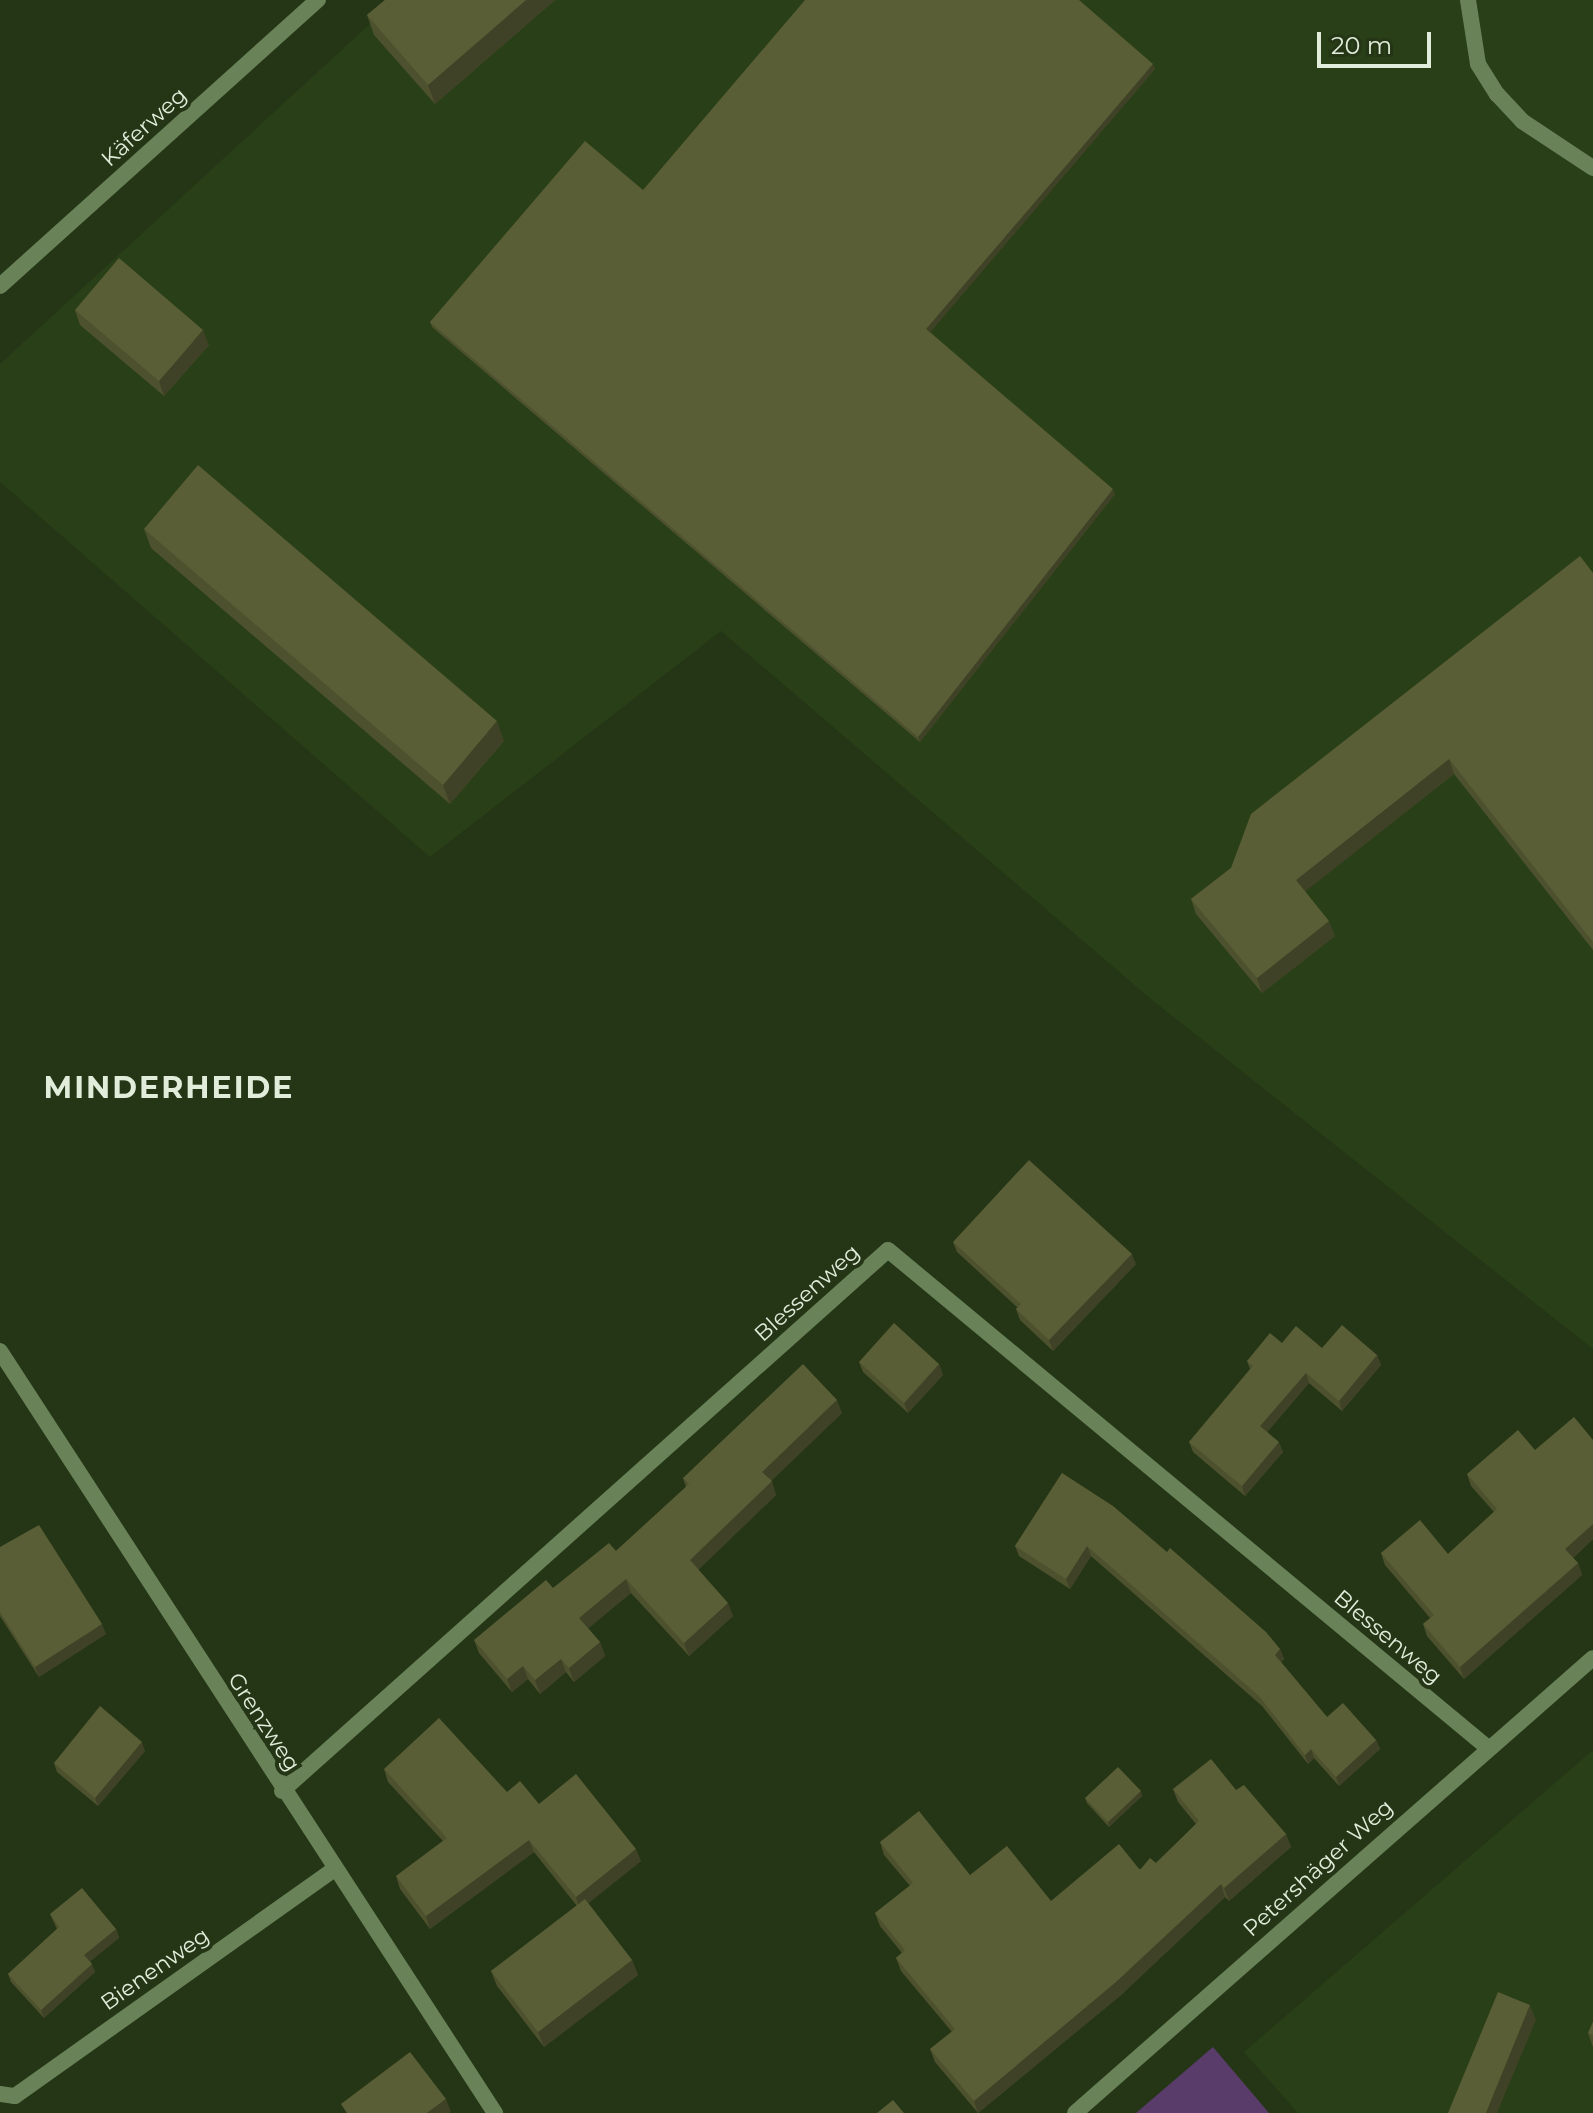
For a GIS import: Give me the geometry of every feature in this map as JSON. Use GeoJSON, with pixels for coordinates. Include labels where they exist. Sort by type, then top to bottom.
{"type":"FeatureCollection","features":[{"type":"Feature","properties":{"kind":"street","name":"Käferweg"},"geometry":{"type":"LineString","coordinates":[[0,286],[318,0]]}},
{"type":"Feature","properties":{"kind":"street"},"geometry":{"type":"LineString","coordinates":[[1468,0],[1478,64],[1497,94],[1522,121],[1593,168]]}},
{"type":"Feature","properties":{"kind":"street","name":"Blessenweg"},"geometry":{"type":"LineString","coordinates":[[282,1791],[888,1250],[1488,1748]]}},
{"type":"Feature","properties":{"kind":"street","name":"Grenzweg"},"geometry":{"type":"LineString","coordinates":[[0,1351],[282,1791],[495,2113]]}},
{"type":"Feature","properties":{"kind":"street","name":"Petershäger Weg"},"geometry":{"type":"LineString","coordinates":[[1075,2113],[1593,1658]]}},
{"type":"Feature","properties":{"kind":"street","name":"Bienenweg"},"geometry":{"type":"LineString","coordinates":[[0,2094],[15,2096],[334,1869]]}},
{"type":"Feature","properties":{"kind":"shaded area"},"geometry":{"type":"Polygon","coordinates":[[[396,0],[1593,0],[1593,1349],[1152,1000],[721,631],[430,857],[0,482],[0,364],[396,0]]]}},
{"type":"Feature","properties":{"kind":"shaded area"},"geometry":{"type":"Polygon","coordinates":[[[1593,1750],[1593,2113],[1298,2113],[1244,2052],[1593,1750]]]}},
{"type":"Feature","properties":{"kind":"shaded area"},"geometry":{"type":"Polygon","coordinates":[[[1213,2047],[1269,2113],[1136,2113],[1213,2047]]]}},
{"type":"Feature","properties":{"kind":"building"},"geometry":{"type":"Polygon","coordinates":[[[385,0],[526,0],[428,85],[367,15],[385,0]]]}},
{"type":"Feature","properties":{"kind":"building"},"geometry":{"type":"Polygon","coordinates":[[[805,0],[1079,0],[1153,64],[926,329],[1113,489],[918,737],[430,322],[585,141],[643,190],[805,0]]]}},
{"type":"Feature","properties":{"kind":"building"},"geometry":{"type":"Polygon","coordinates":[[[119,258],[203,330],[159,381],[75,310],[119,258]]]}},
{"type":"Feature","properties":{"kind":"building"},"geometry":{"type":"Polygon","coordinates":[[[198,465],[497,721],[443,785],[144,529],[198,465]]]}},
{"type":"Feature","properties":{"kind":"building"},"geometry":{"type":"Polygon","coordinates":[[[1580,556],[1593,573],[1593,942],[1449,759],[1296,880],[1329,921],[1257,978],[1191,899],[1231,868],[1251,814],[1580,556]]]}},
{"type":"Feature","properties":{"kind":"building"},"geometry":{"type":"Polygon","coordinates":[[[1029,1160],[1132,1254],[1049,1340],[1016,1309],[1021,1304],[953,1242],[1029,1160]]]}},
{"type":"Feature","properties":{"kind":"building"},"geometry":{"type":"Polygon","coordinates":[[[894,1323],[939,1364],[904,1403],[859,1362],[894,1323]]]}},
{"type":"Feature","properties":{"kind":"building"},"geometry":{"type":"Polygon","coordinates":[[[1342,1325],[1377,1355],[1339,1401],[1306,1373],[1260,1426],[1279,1442],[1242,1486],[1189,1442],[1253,1366],[1247,1361],[1270,1333],[1282,1343],[1296,1326],[1322,1348],[1342,1325]]]}},
{"type":"Feature","properties":{"kind":"building"},"geometry":{"type":"Polygon","coordinates":[[[803,1364],[837,1400],[762,1472],[772,1481],[690,1560],[728,1603],[684,1643],[626,1579],[579,1618],[600,1642],[569,1668],[561,1659],[535,1680],[523,1666],[507,1679],[474,1640],[546,1580],[553,1588],[609,1543],[616,1551],[689,1484],[683,1478],[803,1364]]]}},
{"type":"Feature","properties":{"kind":"building"},"geometry":{"type":"Polygon","coordinates":[[[1574,1417],[1593,1440],[1593,1524],[1565,1549],[1578,1563],[1460,1667],[1423,1624],[1434,1615],[1381,1553],[1420,1520],[1448,1554],[1497,1509],[1467,1474],[1518,1430],[1535,1450],[1574,1417]]]}},
{"type":"Feature","properties":{"kind":"building"},"geometry":{"type":"Polygon","coordinates":[[[1062,1473],[1113,1506],[1167,1552],[1170,1548],[1266,1632],[1280,1649],[1275,1655],[1327,1717],[1343,1703],[1376,1740],[1336,1777],[1311,1749],[1305,1755],[1259,1696],[1087,1546],[1066,1579],[1015,1546],[1062,1473]]]}},
{"type":"Feature","properties":{"kind":"building"},"geometry":{"type":"Polygon","coordinates":[[[39,1525],[102,1624],[35,1667],[0,1612],[0,1547],[39,1525]]]}},
{"type":"Feature","properties":{"kind":"building"},"geometry":{"type":"Polygon","coordinates":[[[100,1706],[142,1742],[95,1798],[54,1763],[100,1706]]]}},
{"type":"Feature","properties":{"kind":"building"},"geometry":{"type":"Polygon","coordinates":[[[439,1718],[507,1792],[520,1781],[539,1804],[576,1774],[636,1849],[576,1897],[529,1840],[426,1916],[396,1876],[447,1838],[384,1769],[439,1718]]]}},
{"type":"Feature","properties":{"kind":"building"},"geometry":{"type":"Polygon","coordinates":[[[1211,1759],[1236,1790],[1244,1785],[1286,1834],[1224,1888],[1221,1884],[1116,1982],[974,2101],[930,2049],[955,2029],[896,1958],[905,1950],[875,1913],[913,1883],[880,1842],[919,1811],[970,1875],[1007,1846],[1051,1901],[1119,1844],[1140,1870],[1150,1858],[1156,1863],[1199,1821],[1173,1789],[1211,1759]]]}},
{"type":"Feature","properties":{"kind":"building"},"geometry":{"type":"Polygon","coordinates":[[[1118,1767],[1141,1791],[1108,1822],[1085,1798],[1118,1767]]]}},
{"type":"Feature","properties":{"kind":"building"},"geometry":{"type":"Polygon","coordinates":[[[82,1888],[116,1929],[84,1955],[92,1964],[41,2010],[8,1974],[59,1927],[50,1914],[82,1888]]]}},
{"type":"Feature","properties":{"kind":"building"},"geometry":{"type":"Polygon","coordinates":[[[585,1899],[632,1960],[538,2032],[491,1971],[585,1899]]]}},
{"type":"Feature","properties":{"kind":"building"},"geometry":{"type":"Polygon","coordinates":[[[1498,1992],[1530,2005],[1486,2113],[1448,2113],[1498,1992]]]}},
{"type":"Feature","properties":{"kind":"building"},"geometry":{"type":"Polygon","coordinates":[[[410,2052],[446,2099],[427,2113],[347,2113],[341,2104],[410,2052]]]}},
{"type":"Feature","properties":{"kind":"building"},"geometry":{"type":"Polygon","coordinates":[[[893,2100],[904,2113],[877,2113],[893,2100]]]}},
{"type":"Feature","properties":{"kind":"district","name":"MINDERHEIDE"},"geometry":{"type":"Point","coordinates":[169,1088]}}]}
